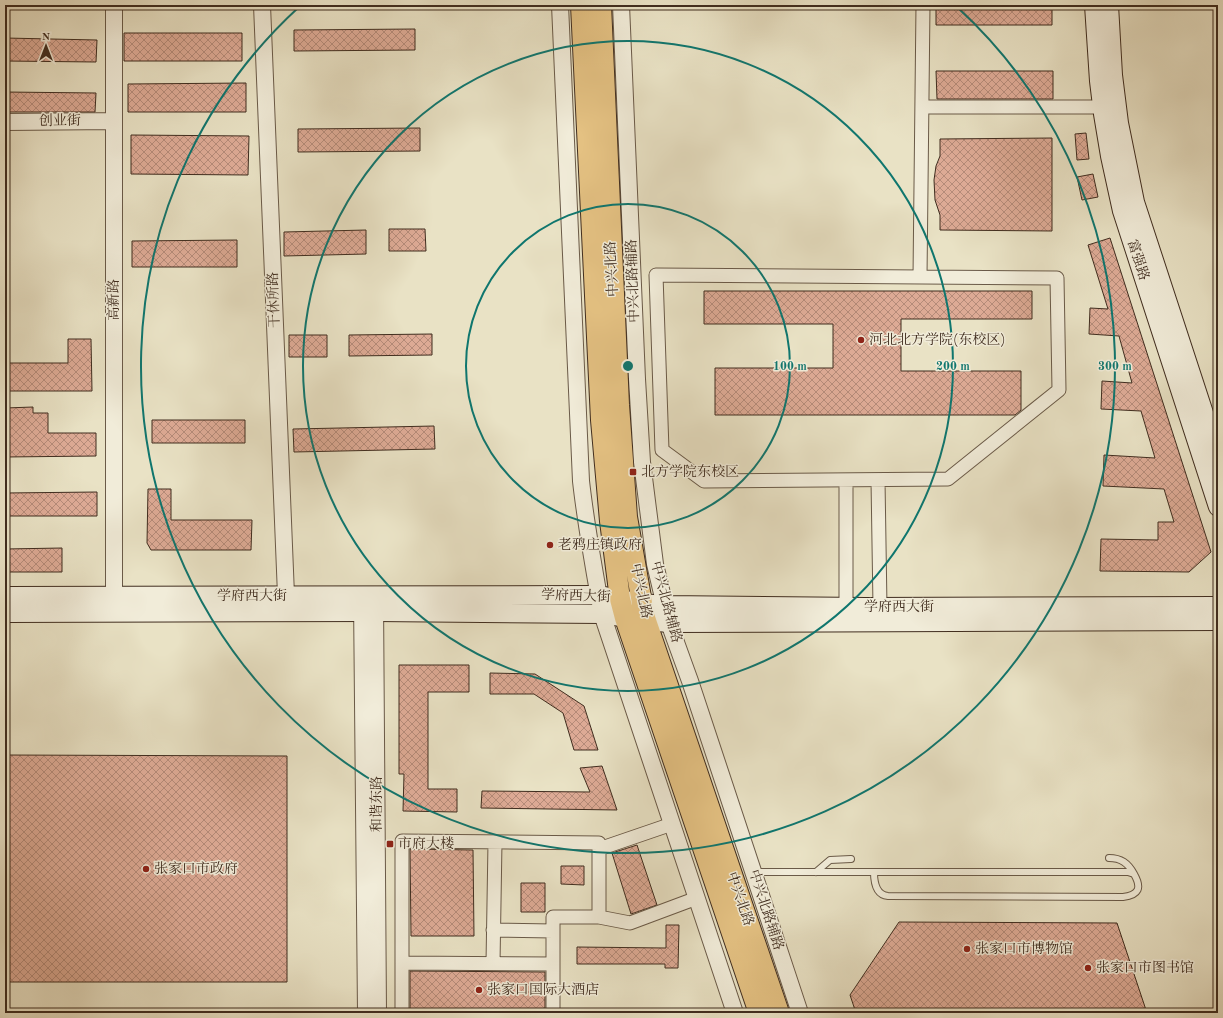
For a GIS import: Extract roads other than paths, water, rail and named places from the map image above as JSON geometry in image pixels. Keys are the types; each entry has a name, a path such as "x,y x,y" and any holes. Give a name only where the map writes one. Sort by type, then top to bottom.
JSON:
{"main road":[{"name":"中兴北路","path":"581,5 601,420 610,521 620,599 625,618 759,1013"},
{"name":"中兴北路","path":"601,5 618,404 627,517 645,612 779,1013"},
{"name":"富强路","path":"1094,5 1102,107 1110,156 1122,211 1218,507"},
{"name":"富强路","path":"1109,5 1113,75 1119,123 1135,202 1218,456"},
{"name":"学府西大街","path":"5,613 369,604 599,595 620,599 669,623 1218,621"},
{"name":"学府西大街","path":"5,596 286,596 369,604 602,614 625,618 664,605 846,607 1218,606"}],"street":[{"name":"高新路","path":"114,5 114,596"},
{"name":"干休所路","path":"262,5 286,596"},
{"path":"560,5 581,481 585,517 602,614 735,1013"},
{"name":"中兴北路辅路","path":"621,5 642,462 655,564 669,623 754,872 800,1013"},
{"path":"920,277 923,5"},
{"path":"922,107 1102,107"},
{"name":"创业街","path":"5,122 114,121"},
{"path":"656,275 1057,278 1059,390 948,479 878,480 704,481 662,450 656,275"},
{"path":"846,480 846,607"},
{"path":"878,480 880,607"},
{"name":"和谐东路","path":"366,1013 369,604"},
{"name":"和谐东路","path":"369,604 378,1013"},
{"path":"598,849 672,824"},
{"path":"402,1013 402,841 598,843 598,917"},
{"path":"493,963 495,842"},
{"path":"553,1013 553,917 598,917 630,923 696,898"},
{"path":"493,930 553,931"},
{"path":"402,963 553,964"}],"lane":[{"path":"874,872 874,882 881,894 885,896 1123,897 1132,895 1138,889 1138,881 1134,874 1125,862 1116,858 1109,858"},
{"path":"815,872 830,860 851,859"},
{"path":"754,872 1128,872 1134,874"}],"place":[{"name":"河北北方学院(东校区)","path":"861,340"},
{"name":"北方学院东校区","path":"633,472"},
{"name":"老鸦庄镇政府","path":"550,545"},
{"name":"市府大楼","path":"390,844"},
{"name":"张家口市政府","path":"146,869"},
{"name":"张家口市博物馆","path":"967,949"},
{"name":"张家口市图书馆","path":"1088,968"},
{"name":"张家口国际大酒店","path":"479,990"}]}
